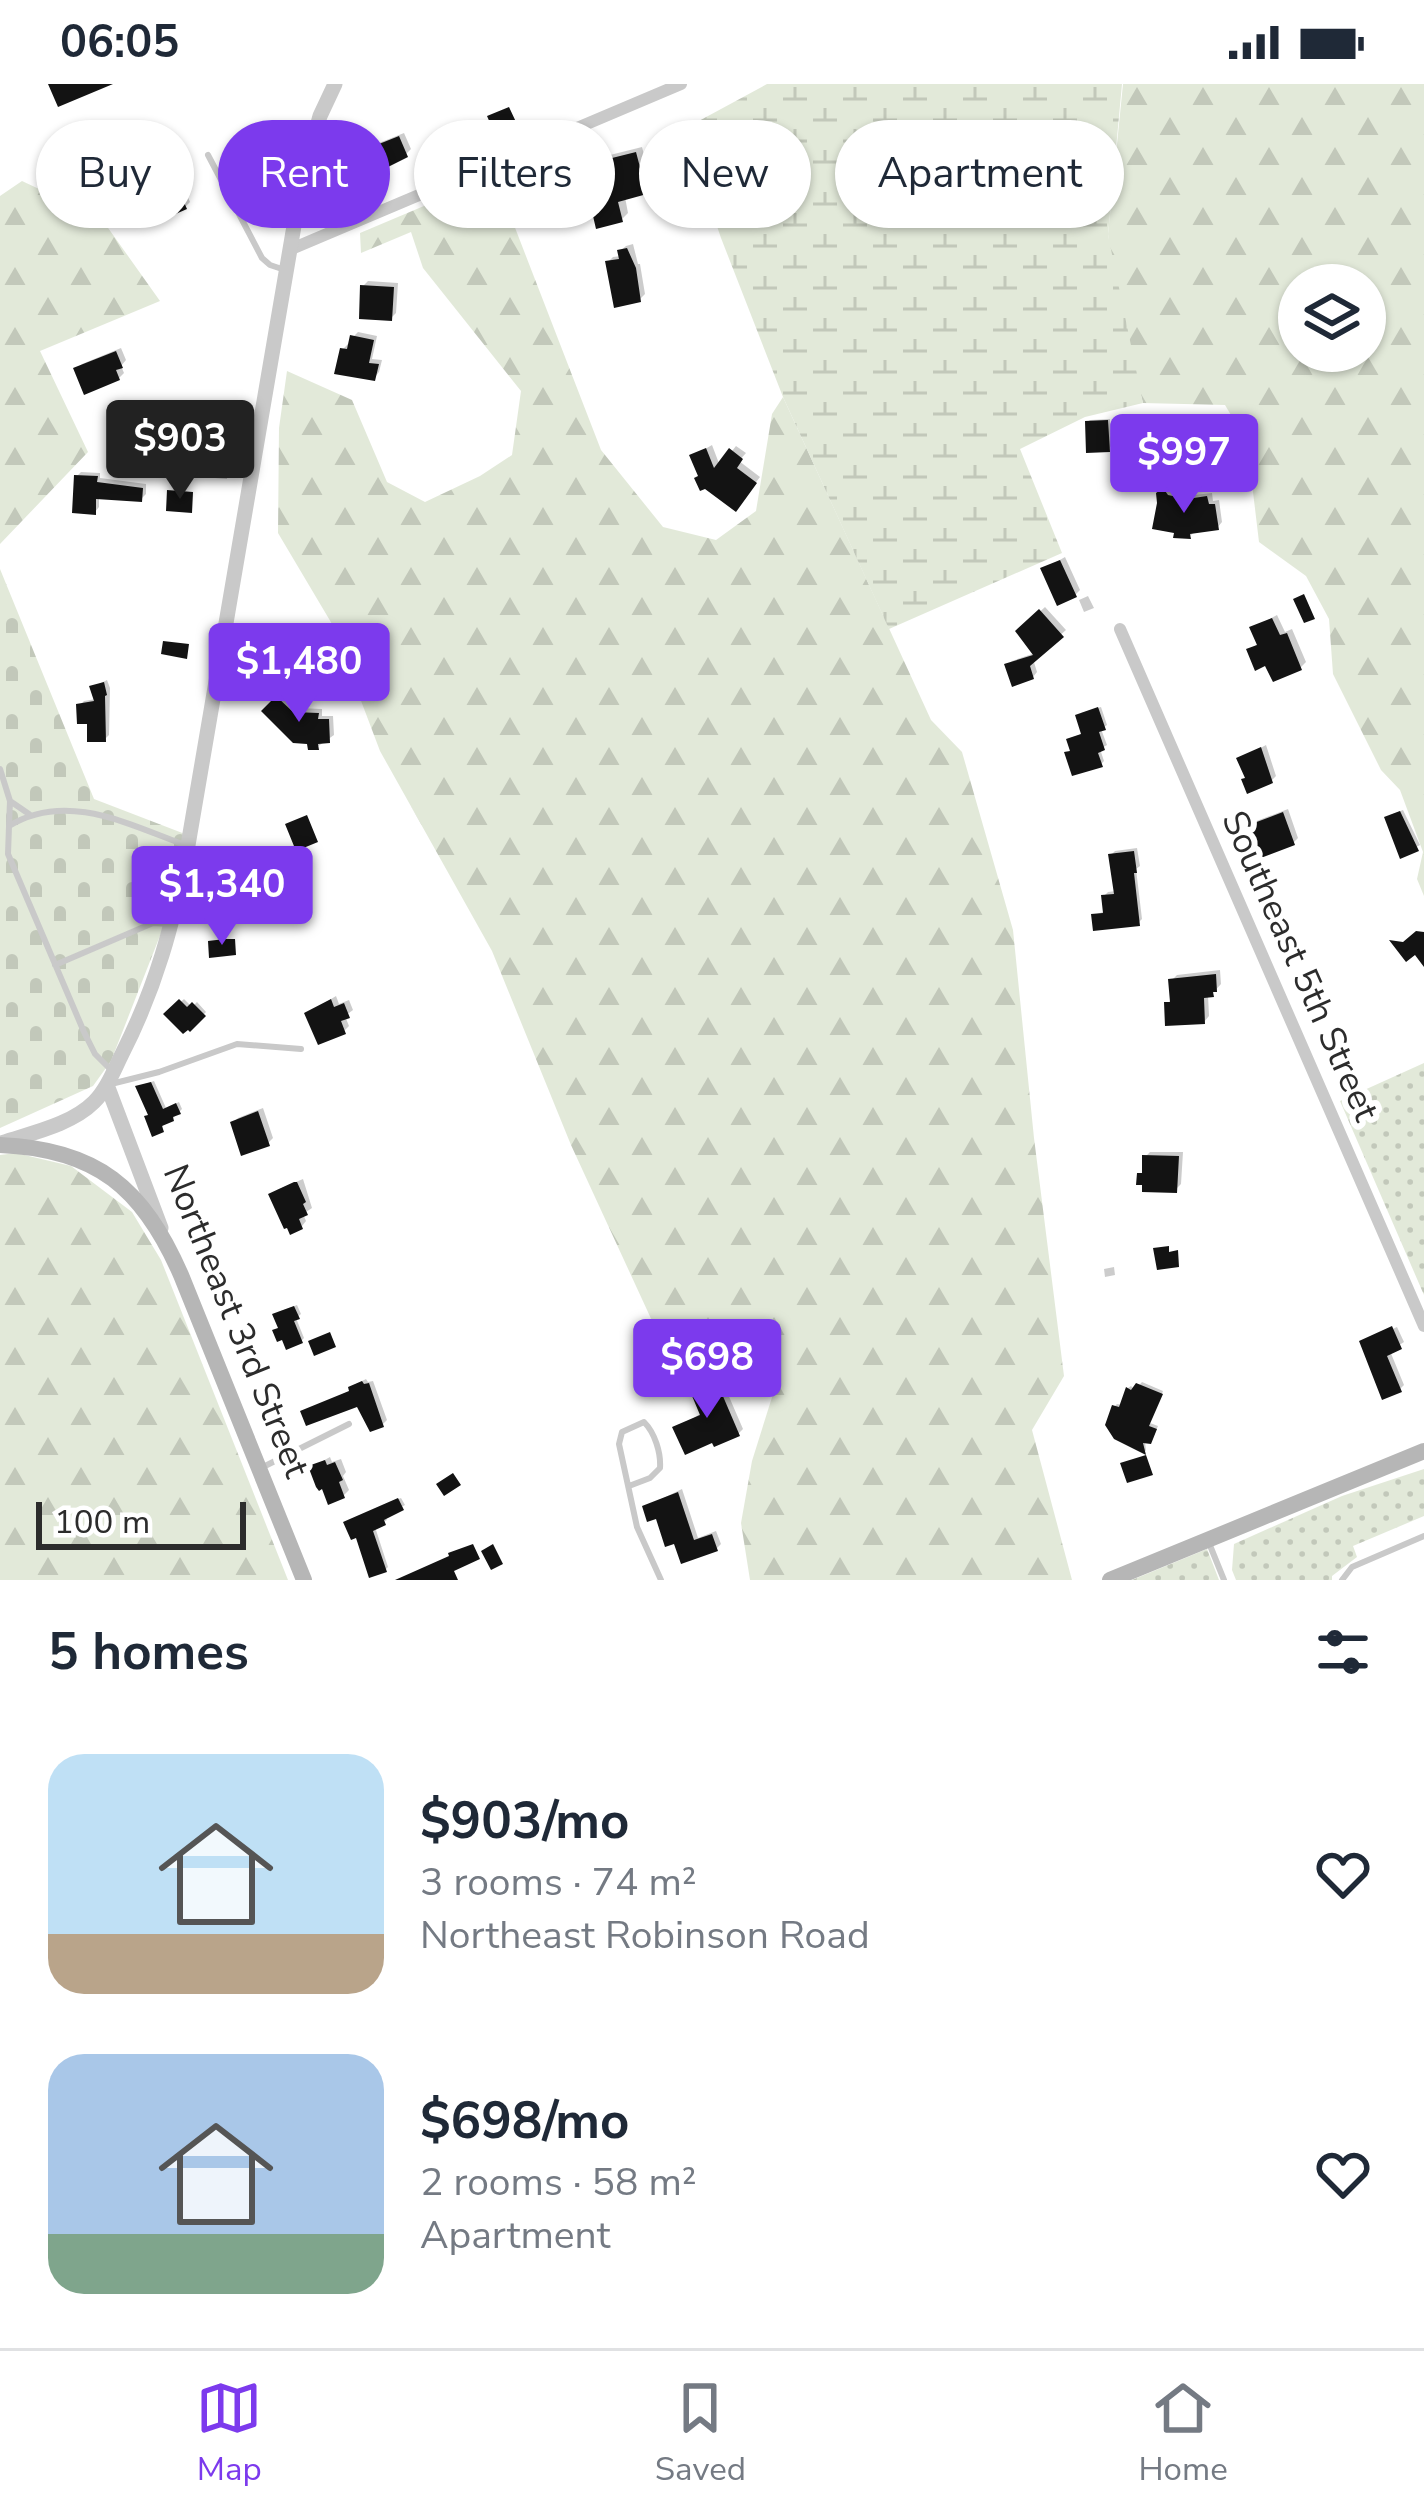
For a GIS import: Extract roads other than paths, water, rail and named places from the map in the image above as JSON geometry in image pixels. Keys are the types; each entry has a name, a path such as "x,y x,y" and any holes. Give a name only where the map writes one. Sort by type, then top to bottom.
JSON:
{"main road":[{"name":"Northeast 3rd Street","path":"0,1144 45,1148 77,1158 141,1194 165,1240 304,1580"},
{"path":"1110,1580 1424,1450"}],"street":[{"path":"0,1144 79,1114 94,1102 137,1024 172,925 289,250 308,152 335,84"},
{"path":"289,250 681,84"},
{"name":"Southeast 5th Street","path":"1120,629 1424,1326"},
{"name":"Northeast 3rd Street","path":"110,1079 141,1194"}],"lane":[{"path":"208,155 262,258 285,271"},
{"path":"0,769 10,800 8,854 110,1079 159,1072 237,1044 302,1049"},
{"path":"10,800 29,814"},
{"path":"8,826 29,814 95,812 188,846"},
{"path":"55,964 153,923 172,925"},
{"path":"629,1486 650,1478 659,1468 652,1432 644,1422 619,1438 637,1527 661,1580"},
{"path":"259,1468 349,1424"},
{"path":"1342,1580 1352,1567 1424,1536"},
{"path":"1207,1540 1224,1580"}]}
